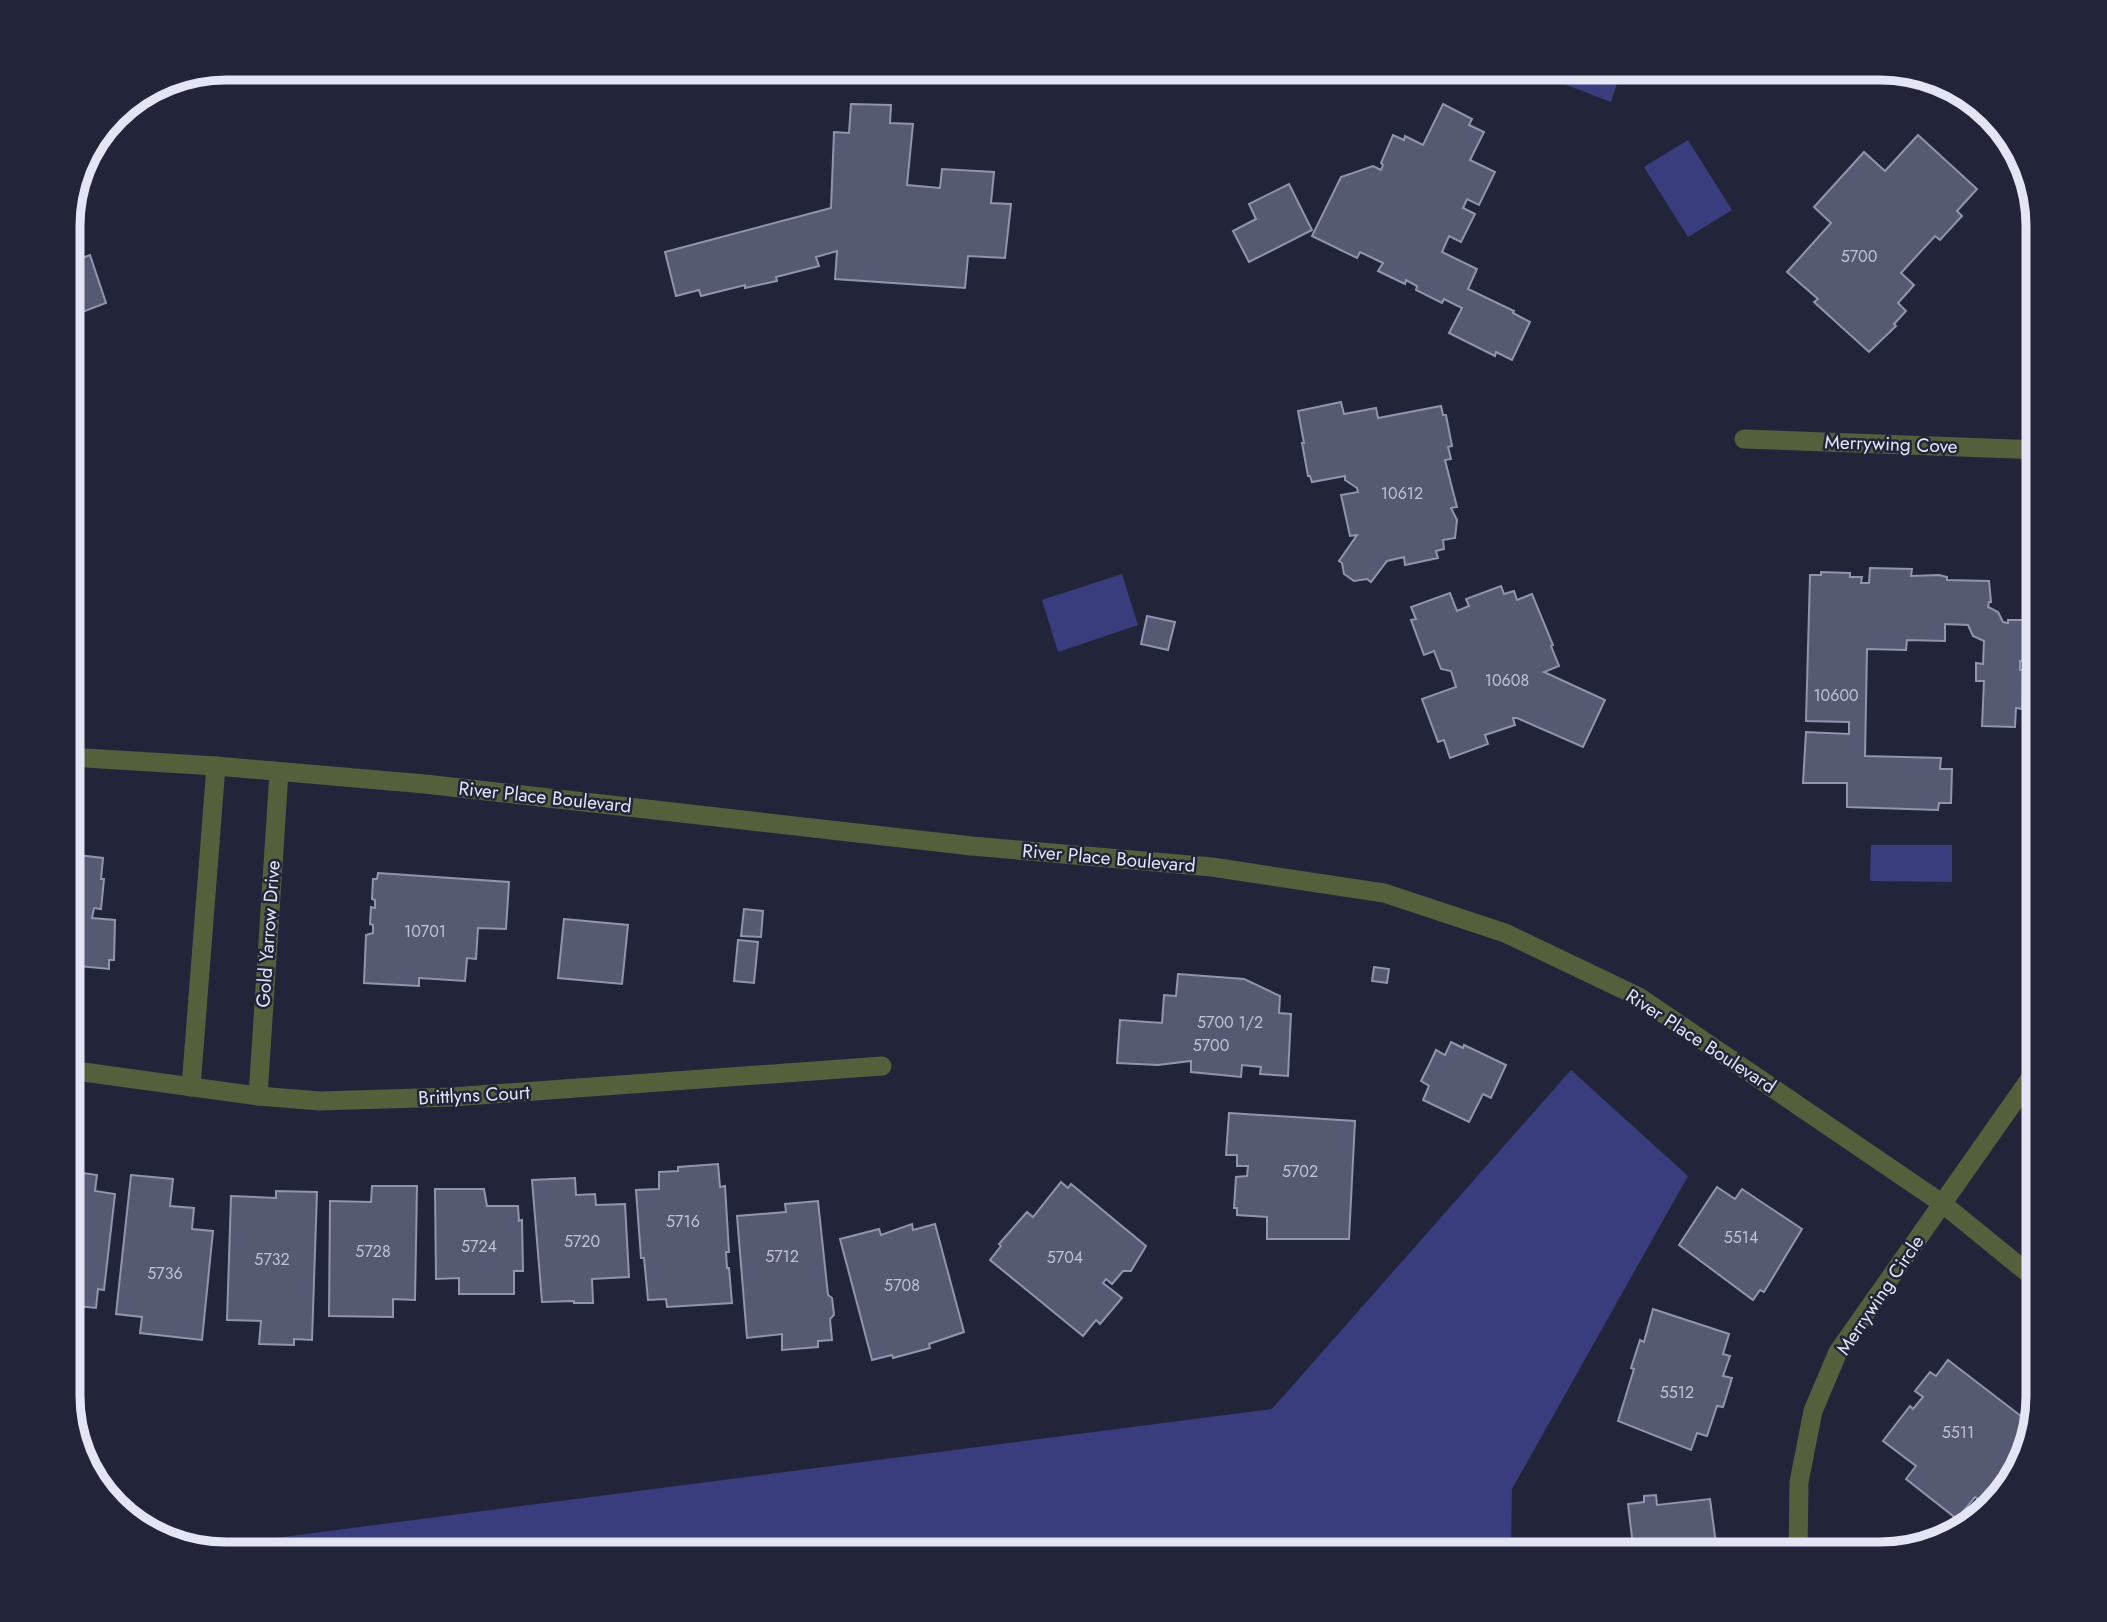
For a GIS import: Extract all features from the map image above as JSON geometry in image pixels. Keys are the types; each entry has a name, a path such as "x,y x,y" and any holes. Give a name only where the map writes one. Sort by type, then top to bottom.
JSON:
{"street":[{"name":"Merrywing Cove","path":"1744,439 2026,450"},
{"name":"River Place Boulevard","path":"81,758 425,784 972,846 1212,867 1384,893 1505,933 1639,997 1943,1203 2026,1271"},
{"path":"191,1087 216,766"},
{"name":"Gold Yarrow Drive","path":"258,1096 279,772"},
{"name":"Brittlyns Court","path":"81,1072 258,1096 320,1101 452,1097 881,1066"},
{"name":"Merrywing Circle","path":"1798,1542 1799,1482 1814,1411 1839,1352 2026,1085"}],"shaded area":[{"path":"1553,80 1618,80 1611,102"},
{"path":"1688,140 1732,210 1688,237 1644,167"},
{"path":"1122,574 1138,625 1058,652 1042,600"},
{"path":"1871,845 1952,845 1952,882 1870,881"},
{"path":"1571,1070 1688,1176 1512,1489 1511,1542 244,1542 1272,1409"}],"building":[{"path":"851,104 891,105 890,123 913,124 907,185 940,188 942,169 994,172 991,203 1011,204 1005,258 968,256 965,288 835,279 837,251 816,257 819,266 776,277 777,281 745,288 745,285 701,296 699,290 676,296 665,252 831,208 834,132 849,133"},
{"path":"1443,104 1472,119 1469,125 1484,132 1470,160 1495,172 1479,205 1467,199 1463,208 1475,214 1461,242 1449,236 1442,252 1477,269 1468,289 1514,311 1513,313 1530,322 1512,360 1496,352 1495,356 1449,333 1462,308 1444,299 1442,303 1416,290 1417,286 1406,280 1405,284 1378,271 1383,263 1360,252 1357,258 1312,236 1341,177 1373,166 1381,170 1381,163 1393,135 1404,140 1405,136 1423,145"},
{"path":"1918,135 1977,189 1957,211 1962,216 1940,240 1935,236 1901,273 1914,285 1898,303 1906,311 1894,324 1896,326 1869,352 1814,302 1818,299 1787,272 1831,223 1814,207 1864,152 1885,171"},
{"path":"1289,184 1312,230 1249,262 1233,231 1256,219 1249,204"},
{"path":"90,255 106,303 81,313 81,258"},
{"path":"1341,402 1344,414 1376,408 1378,418 1441,406 1443,415 1446,415 1452,446 1448,447 1451,459 1445,460 1457,507 1451,508 1457,520 1455,538 1443,540 1444,549 1436,551 1438,558 1405,565 1404,557 1387,561 1371,582 1367,579 1354,581 1344,574 1339,561 1357,535 1350,536 1341,495 1358,492 1357,488 1345,480 1345,476 1312,482 1308,476 1298,411"},
{"path":"1870,568 1912,569 1911,576 1939,575 1947,577 1947,580 1989,581 1991,602 1988,607 1998,612 2003,622 2024,620 2026,624 2026,661 2020,661 2020,670 2023,670 2022,709 2016,708 2015,727 1982,726 1984,681 1976,681 1976,663 1983,664 1984,641 1973,636 1968,625 1945,624 1945,641 1907,640 1906,650 1867,649 1865,756 1941,758 1940,769 1952,769 1951,803 1939,803 1938,810 1847,807 1847,783 1803,783 1806,732 1849,734 1849,722 1806,721 1810,575 1821,575 1821,572 1850,573 1850,577 1862,577 1861,583 1869,583"},
{"path":"1501,586 1504,594 1514,591 1517,600 1532,594 1559,666 1544,672 1605,700 1583,747 1517,718 1513,718 1515,725 1485,735 1488,744 1450,758 1444,740 1438,742 1422,699 1456,687 1451,671 1441,669 1434,651 1424,655 1411,620 1416,619 1411,607 1450,593 1457,611 1469,606 1466,599"},
{"path":"1147,616 1175,622 1168,650 1141,644"},
{"path":"81,855 103,858 101,909 94,908 92,918 115,920 114,960 109,960 109,969 81,966"},
{"path":"378,873 509,882 506,929 478,928 476,959 467,958 465,981 419,978 419,986 364,983 366,935 373,933 373,925 370,924 371,907 375,908 375,900 372,899 373,879 377,879"},
{"path":"744,909 763,911 761,937 741,936"},
{"path":"564,919 628,925 622,984 558,978"},
{"path":"738,940 758,942 754,983 734,981"},
{"path":"1374,967 1389,969 1387,983 1372,981"},
{"path":"1178,974 1244,979 1280,996 1279,1013 1291,1014 1288,1076 1260,1074 1261,1067 1242,1065 1241,1077 1191,1072 1191,1061 1158,1065 1117,1063 1120,1020 1162,1023 1164,995 1176,996"},
{"path":"1451,1042 1463,1048 1464,1045 1506,1065 1491,1098 1483,1094 1469,1122 1423,1100 1429,1086 1421,1081 1436,1050 1445,1055"},
{"path":"1229,1113 1355,1121 1349,1239 1267,1239 1267,1217 1237,1215 1237,1208 1234,1208 1236,1177 1247,1176 1248,1166 1237,1166 1237,1155 1226,1155"},
{"path":"718,1164 720,1187 725,1186 729,1252 726,1252 732,1303 667,1307 666,1299 648,1300 644,1258 641,1258 636,1190 659,1189 659,1172 678,1171 678,1167"},
{"path":"81,1173 97,1175 95,1191 115,1194 104,1290 98,1289 96,1308 81,1306"},
{"path":"131,1175 173,1179 170,1206 194,1208 192,1229 213,1231 202,1340 140,1333 142,1317 116,1314"},
{"path":"575,1178 576,1195 595,1194 596,1205 625,1204 629,1277 592,1279 593,1303 542,1302 532,1180"},
{"path":"1061,1182 1068,1188 1071,1184 1146,1246 1131,1271 1123,1271 1112,1284 1106,1279 1103,1283 1122,1298 1100,1324 1096,1320 1083,1336 990,1260 1001,1246 999,1244 1027,1212 1033,1217"},
{"path":"372,1186 417,1186 415,1300 393,1299 393,1317 329,1316 330,1201 371,1202"},
{"path":"1717,1187 1735,1199 1742,1189 1802,1229 1764,1292 1760,1290 1753,1300 1679,1245"},
{"path":"435,1189 484,1189 487,1206 518,1206 519,1221 522,1220 523,1271 514,1271 514,1294 459,1294 459,1278 436,1279"},
{"path":"276,1191 317,1192 312,1340 294,1339 294,1345 259,1344 261,1321 227,1320 231,1196 276,1198"},
{"path":"818,1201 828,1295 832,1298 834,1315 830,1319 832,1340 818,1341 818,1347 782,1350 782,1334 747,1338 737,1216 786,1212 785,1204"},
{"path":"912,1224 913,1230 935,1224 964,1332 929,1344 930,1348 893,1358 892,1355 872,1360 840,1239 879,1229 881,1235"},
{"path":"1653,1309 1729,1334 1723,1354 1730,1356 1723,1376 1732,1378 1723,1407 1717,1406 1707,1436 1697,1433 1691,1450 1618,1421 1634,1369 1631,1368 1640,1340 1644,1342"},
{"path":"1948,1360 2024,1419 2019,1442 2007,1468 1984,1499 1981,1501 1975,1497 1957,1519 1906,1479 1916,1466 1883,1441 1910,1406 1913,1409 1923,1397 1915,1391 1930,1372 1936,1376"},
{"path":"1656,1495 1657,1505 1710,1499 1716,1542 1633,1542 1628,1504 1644,1502 1644,1496"}]}
